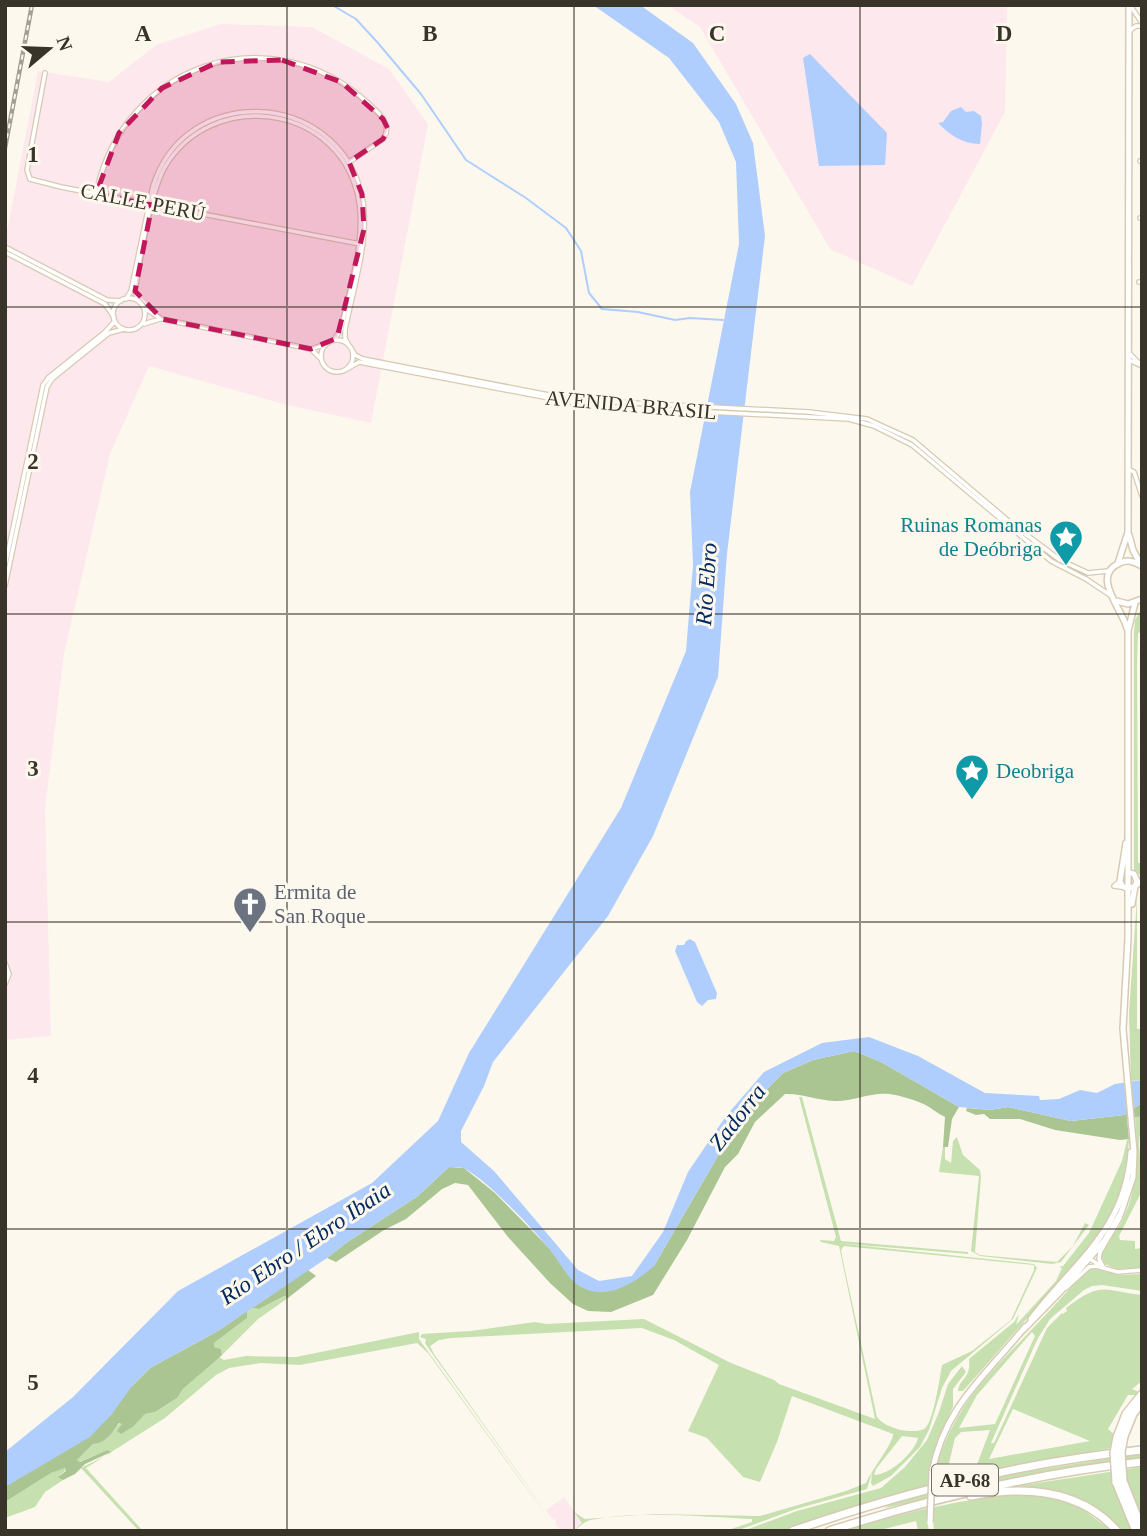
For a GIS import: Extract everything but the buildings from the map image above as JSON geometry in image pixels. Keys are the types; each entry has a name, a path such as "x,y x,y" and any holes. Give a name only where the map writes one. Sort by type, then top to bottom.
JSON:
{"highway":[{"path":"1136,1531 1120,1482 1121,1436 1126,1414 1142,1394"},
{"path":"1121,1436 1142,1402"},
{"name":"AP-68","path":"792,1531 964,1480 1142,1449"},
{"name":"AP-68","path":"829,1531 994,1486 1142,1462"},
{"path":"1120,1482 1142,1529"},
{"path":"953,1497 1011,1490 1050,1493 1082,1504 1116,1531"}],"main road":[{"path":"1130,5 1128,532 1133,550 1142,566"},
{"path":"1118,564 1128,532"},
{"path":"1128,631 1106,583 1110,570 1118,564 1130,561 1142,566"},
{"path":"1113,598 1128,604 1142,599"},
{"path":"1128,938 1128,631 1135,603"},
{"path":"1126,888 1120,879 1128,830"},
{"path":"1126,888 1142,881 1128,872"},
{"path":"1120,879 1128,872"},
{"path":"931,1531 932,1472 945,1430 959,1404 975,1382 1105,1240 1121,1213 1133,1177 1135,1161 1123,1010 1136,876"},
{"path":"1060,1289 1106,1230 1125,1189 1133,1141"}],"street":[{"path":"1129,31 1142,24 1130,5"},
{"path":"96,194 102,167 112,146 128,120 143,103 167,84 189,72 218,62 238,59 272,58 303,65 341,82 368,103 386,124 387,134 349,162"},
{"name":"CALLE PERÚ","path":"45,74 27,170 27,176 35,182 360,244"},
{"path":"5,566 43,385 105,331 114,318 115,307 131,291 159,171 180,142 206,123 235,113 271,112 303,122 330,140 349,162 364,204 345,338 360,358 390,366"},
{"path":"249,115 271,116 294,122 314,133 329,145 343,162 355,185 361,221 360,244 341,329 334,340 311,349 162,319 144,308 135,291 150,204 166,166 191,138 224,120 249,115"},
{"path":"5,250 107,300 139,302"},
{"path":"5,250 105,304 124,329"},
{"path":"142,324 144,308"},
{"path":"5,586 47,387 52,379 109,333 124,329 134,330 142,324 162,319"},
{"path":"334,340 350,346"},
{"path":"321,359 326,344"},
{"path":"347,369 352,362 350,346"},
{"path":"311,349 336,372 359,362 390,366"},
{"path":"1129,356 1132,364 1142,366"},
{"name":"AVENIDA BRASIL","path":"390,366 591,406 849,419 888,432 912,445 1011,525"},
{"path":"1129,370 1142,366"},
{"path":"1128,469 1134,472 1142,496"},
{"path":"1011,525 1060,560 1091,574 1110,570"},
{"path":"1011,525 1051,561 1089,581 1113,598"},
{"path":"5,963 9,974 5,984"},
{"path":"1104,1268 1099,1259 1100,1252 1119,1223 1121,1213"},
{"path":"1096,1266 1090,1261 1090,1255 1106,1230"},
{"path":"1090,1259 1093,1258 1104,1268"},
{"path":"1060,1289 1086,1268 1096,1266 1118,1272 1142,1270"}],"highlighted area":[{"path":"282,60 341,82 383,119 388,129 383,139 349,162 362,194 364,229 337,338 311,349 162,319 135,291 152,205 96,194 119,133 162,88 218,62"}],"shaded area":[{"path":"667,5 1007,5 1005,112 912,286 830,249 700,27"},
{"path":"221,24 312,27 389,69 428,124 371,423 287,405 149,366 110,454 64,654 45,809 51,1036 5,1040 5,242 38,71 109,82 156,45"},
{"path":"564,1497 582,1523 573,1531 561,1531 555,1523 556,1520 552,1519 546,1510"}],"green space":[{"path":"1142,608 1142,632 1138,633 1137,662 1138,863 1142,863 1142,876 1134,871 1134,632 1135,620"},
{"path":"1137,898 1137,1029 1142,1029 1142,1080 1131,1081 1129,1013"},
{"path":"854,1051 881,1062 959,1107 952,1119 948,1147 943,1147 945,1117 924,1104 909,1099 882,1094 834,1101 785,1094 755,1122 738,1154 725,1167 687,1240 653,1295 611,1312 588,1311 573,1304 508,1237 468,1185 455,1183 442,1189 406,1219 384,1230 336,1262 327,1258 418,1196 449,1167 464,1168 495,1193 549,1248 573,1280 603,1292 654,1266 733,1130 760,1096 783,1073 813,1060"},
{"path":"799,1097 802,1097 841,1241 968,1254 835,1243 1034,1264 1037,1268 1013,1319 951,1371 920,1447 891,1476 873,1486 872,1472 890,1444 893,1434 792,1396 760,1482 743,1477 707,1438 688,1431 719,1365 674,1340 642,1328 439,1340 430,1346 434,1354 551,1519 429,1349 425,1343 426,1339 420,1337 422,1334 471,1331 535,1322 546,1324 644,1319 779,1384 875,1419 839,1246 820,1240 834,1241 836,1237","holes":["844,1246 1034,1265 1011,1320 972,1351 942,1365 933,1410 924,1429 901,1430 885,1424 877,1417 843,1261 841,1250","902,1436 918,1438 912,1450 887,1471 874,1475"]},
{"path":"1142,1103 1142,1116 1127,1118 1129,1139 1120,1140 1055,1130 1020,1119 990,1119 984,1114 976,1115 966,1111 967,1108 990,1110 1008,1107 1071,1121 1124,1115"},
{"path":"1135,1116 1142,1116 1139,1142 1142,1191 1119,1236 1120,1240 1135,1241 1135,1249 1142,1248 1142,1268 1116,1269 1105,1264 1101,1256 1121,1223 1131,1197 1137,1157"},
{"path":"957,1137 963,1155 980,1170 975,1252 980,1255 1057,1262 1073,1246 1085,1223 1089,1225 1061,1262 1052,1264 980,1256 971,1251 979,1176 939,1172 943,1147 945,1159 951,1163 953,1141"},
{"path":"1129,1139 1121,1189 1100,1236 963,1391 958,1391 967,1375 969,1359 1014,1322 1019,1314 1016,1325 1056,1281 1062,1268 1059,1267 1063,1266 1089,1233 1122,1161"},
{"path":"1093,1268 1118,1275 1142,1274 1142,1291 1092,1286 1050,1319 1037,1340 991,1443 994,1443 1047,1328 1078,1299 1095,1291 1109,1290 1142,1295 1142,1381 1132,1389 1139,1392 1136,1395 1128,1395 1108,1429 1115,1435 1112,1448 987,1471 914,1489 780,1531 743,1531 797,1511 881,1488 905,1467 927,1440 948,1384 962,1366 966,1372 953,1389 953,1407 937,1441 929,1471 935,1473 952,1428 974,1393 1082,1275","holes":["1032,1332 1035,1336 995,1424 959,1428 977,1395","1013,1409 1090,1441 989,1459","990,1430 976,1467 947,1472 955,1438 961,1432"]},
{"path":"308,1270 316,1276 288,1298 285,1296 259,1309 252,1308"},
{"path":"286,1296 288,1298 258,1319 222,1355 221,1349 214,1347 214,1343 247,1318 247,1311 252,1308 259,1309"},
{"path":"247,1311 247,1318 214,1343 214,1347 221,1349 222,1355 183,1389 177,1398 155,1412 145,1414 134,1426 121,1434 117,1431 122,1424 119,1423 108,1437 93,1444 77,1460 80,1462 107,1450 111,1452 85,1464 75,1474 63,1480 58,1477 66,1471 65,1468 51,1473 5,1502 5,1487 132,1386 150,1368 218,1331"},
{"path":"419,1332 419,1339 557,1531 428,1353 417,1343 300,1365 261,1363 229,1368 216,1375 165,1418 110,1453 107,1450 79,1462 77,1460 93,1444 107,1438 120,1423 134,1426 145,1414 155,1412 177,1398 183,1389 219,1357 224,1360 246,1356 296,1357"},
{"path":"1142,1453 1142,1459 884,1508 895,1502 994,1477"},
{"path":"105,1456 86,1468 143,1531 139,1531 81,1468"},
{"path":"1142,1467 1142,1522 1126,1481 1114,1483 1132,1531 1119,1531 1086,1504 1005,1488"},
{"path":"64,1468 66,1470 59,1476 63,1480 45,1492 35,1507 5,1518 5,1502 51,1473"},
{"path":"872,1472 867,1489 796,1509 736,1531 725,1531 752,1522 752,1519 638,1515 760,1516 846,1491 866,1483"},
{"path":"1033,1494 1078,1506 1112,1531 934,1531 933,1520 927,1521 929,1531 918,1531 916,1521 876,1531 842,1531 960,1502"},
{"path":"574,1512 585,1519 608,1517 588,1521 573,1531 582,1523"}],"water":[{"path":"593,5 640,5 693,43 736,104 753,143 765,236 727,554 718,677 653,836 608,916 493,1062 461,1131 461,1142 494,1171 578,1270 599,1281 632,1276 663,1232 688,1172 726,1116 764,1072 822,1043 869,1037 918,1056 985,1093 1039,1096 1040,1100 1059,1099 1080,1090 1097,1093 1115,1084 1142,1080 1142,1103 1124,1115 1071,1121 1008,1107 990,1110 959,1107 881,1062 854,1051 813,1060 783,1073 760,1096 733,1130 654,1266 626,1286 604,1292 594,1292 573,1281 551,1250 496,1193 465,1169 449,1167 418,1196 327,1258 218,1331 150,1368 90,1437 5,1487 5,1452 73,1397 178,1291 372,1183 438,1121 469,1053 621,808 686,651 693,565 690,492 739,244 736,162 719,122 669,58"},
{"path":"810,54 887,133 885,165 819,166 803,58"},
{"path":"961,107 966,112 974,111 981,116 980,144 956,138 938,123 943,122 951,111"},
{"path":"690,939 695,942 717,993 716,999 708,1000 702,1006 697,1002 675,951 677,945 684,945"}],"waterway":[{"path":"332,5 356,19 378,43 421,94 466,160 526,198 566,228 581,251 589,293 602,309 638,312 675,320 723,320"}],"railway":[{"path":"5,148 32,5"}],"place":[{"name":"Ruinas Romanas de Deóbriga","path":"1066,567"},
{"name":"Deobriga","path":"972,801"},
{"name":"Ermita de San Roque","path":"250,934"}],"water label":[{"name":"Río Ebro","path":"706,584"},
{"name":"Zadorra","path":"737,1117"},
{"name":"Río Ebro / Ebro Ibaia","path":"305,1243"}]}
